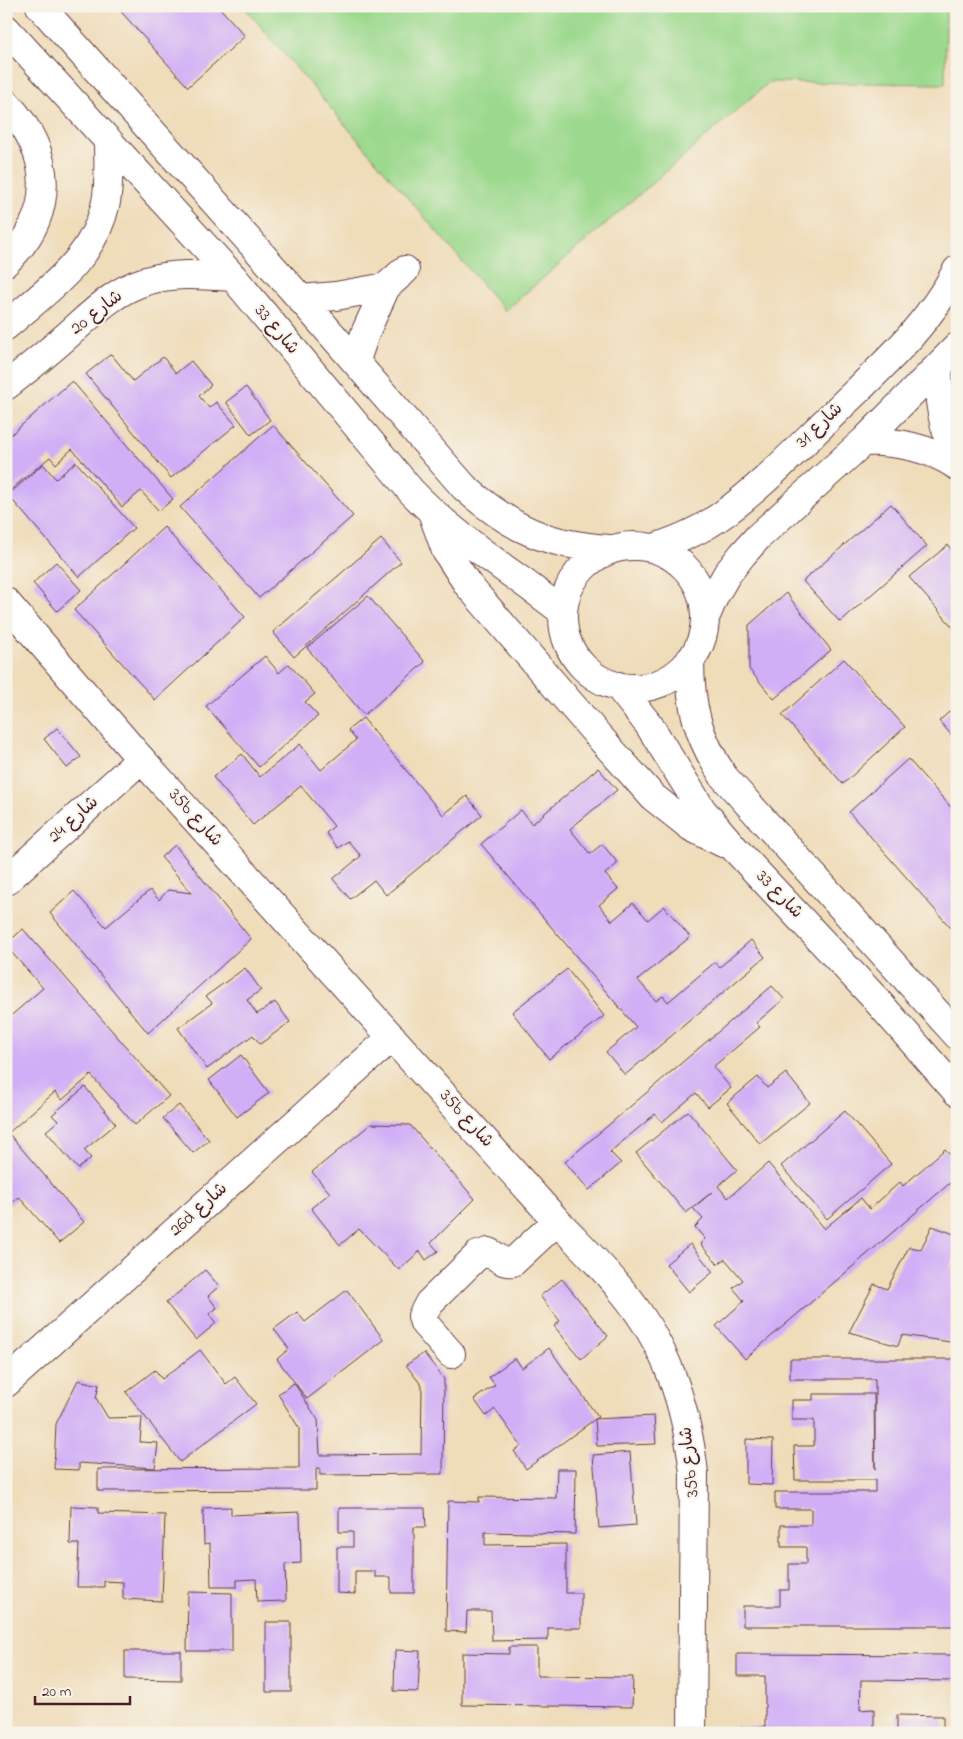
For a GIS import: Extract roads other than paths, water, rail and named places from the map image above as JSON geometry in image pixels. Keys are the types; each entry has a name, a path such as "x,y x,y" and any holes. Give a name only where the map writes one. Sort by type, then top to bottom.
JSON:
{"street":[{"path":"40,6 356,360 464,487 506,521 530,533 556,542 583,548 610,549 632,545 654,548 671,556 685,567 696,582 702,599 705,618"},
{"name":"شارع 33","path":"6,29 233,277 432,514 563,612"},
{"path":"6,103 26,127 37,151 42,176 42,201 34,226 21,248 6,262"},
{"path":"8,322 64,276 84,254 98,229 106,201 108,140"},
{"name":"شارع 31","path":"654,548 700,529 741,501 903,346 932,311 957,270"},
{"name":"شارع 20","path":"6,386 62,341 100,307 121,292 146,281 171,275 233,277"},
{"path":"302,299 336,296 396,279 366,331 356,360"},
{"path":"610,549 595,556 582,567 572,580 566,595 563,612 564,628 569,644 577,659 588,671 602,680 618,686 634,688 658,683 679,672 690,660 698,647 703,633 705,618 714,595 727,574 758,537 864,441 957,347"},
{"path":"938,367 938,390 941,412 947,434 957,456"},
{"path":"864,441 886,441 908,445 929,451 957,466"},
{"path":"432,514 446,551 468,585 601,740 653,797 672,813 691,827 735,848"},
{"name":"35b شارع","path":"6,602 141,758 557,1221 622,1290 642,1317 673,1376 690,1440 694,1473 692,1733"},
{"path":"690,660 690,685 700,733 724,777 957,1035"},
{"name":"شارع 33","path":"618,686 649,725 702,810 865,988 957,1092"},
{"name":"شارع 24","path":"6,881 141,758"},
{"name":"26d شارع","path":"6,1383 392,1037"},
{"path":"452,1354 424,1323 422,1316 429,1303 478,1255 488,1252 502,1262 513,1262 557,1221"}]}
